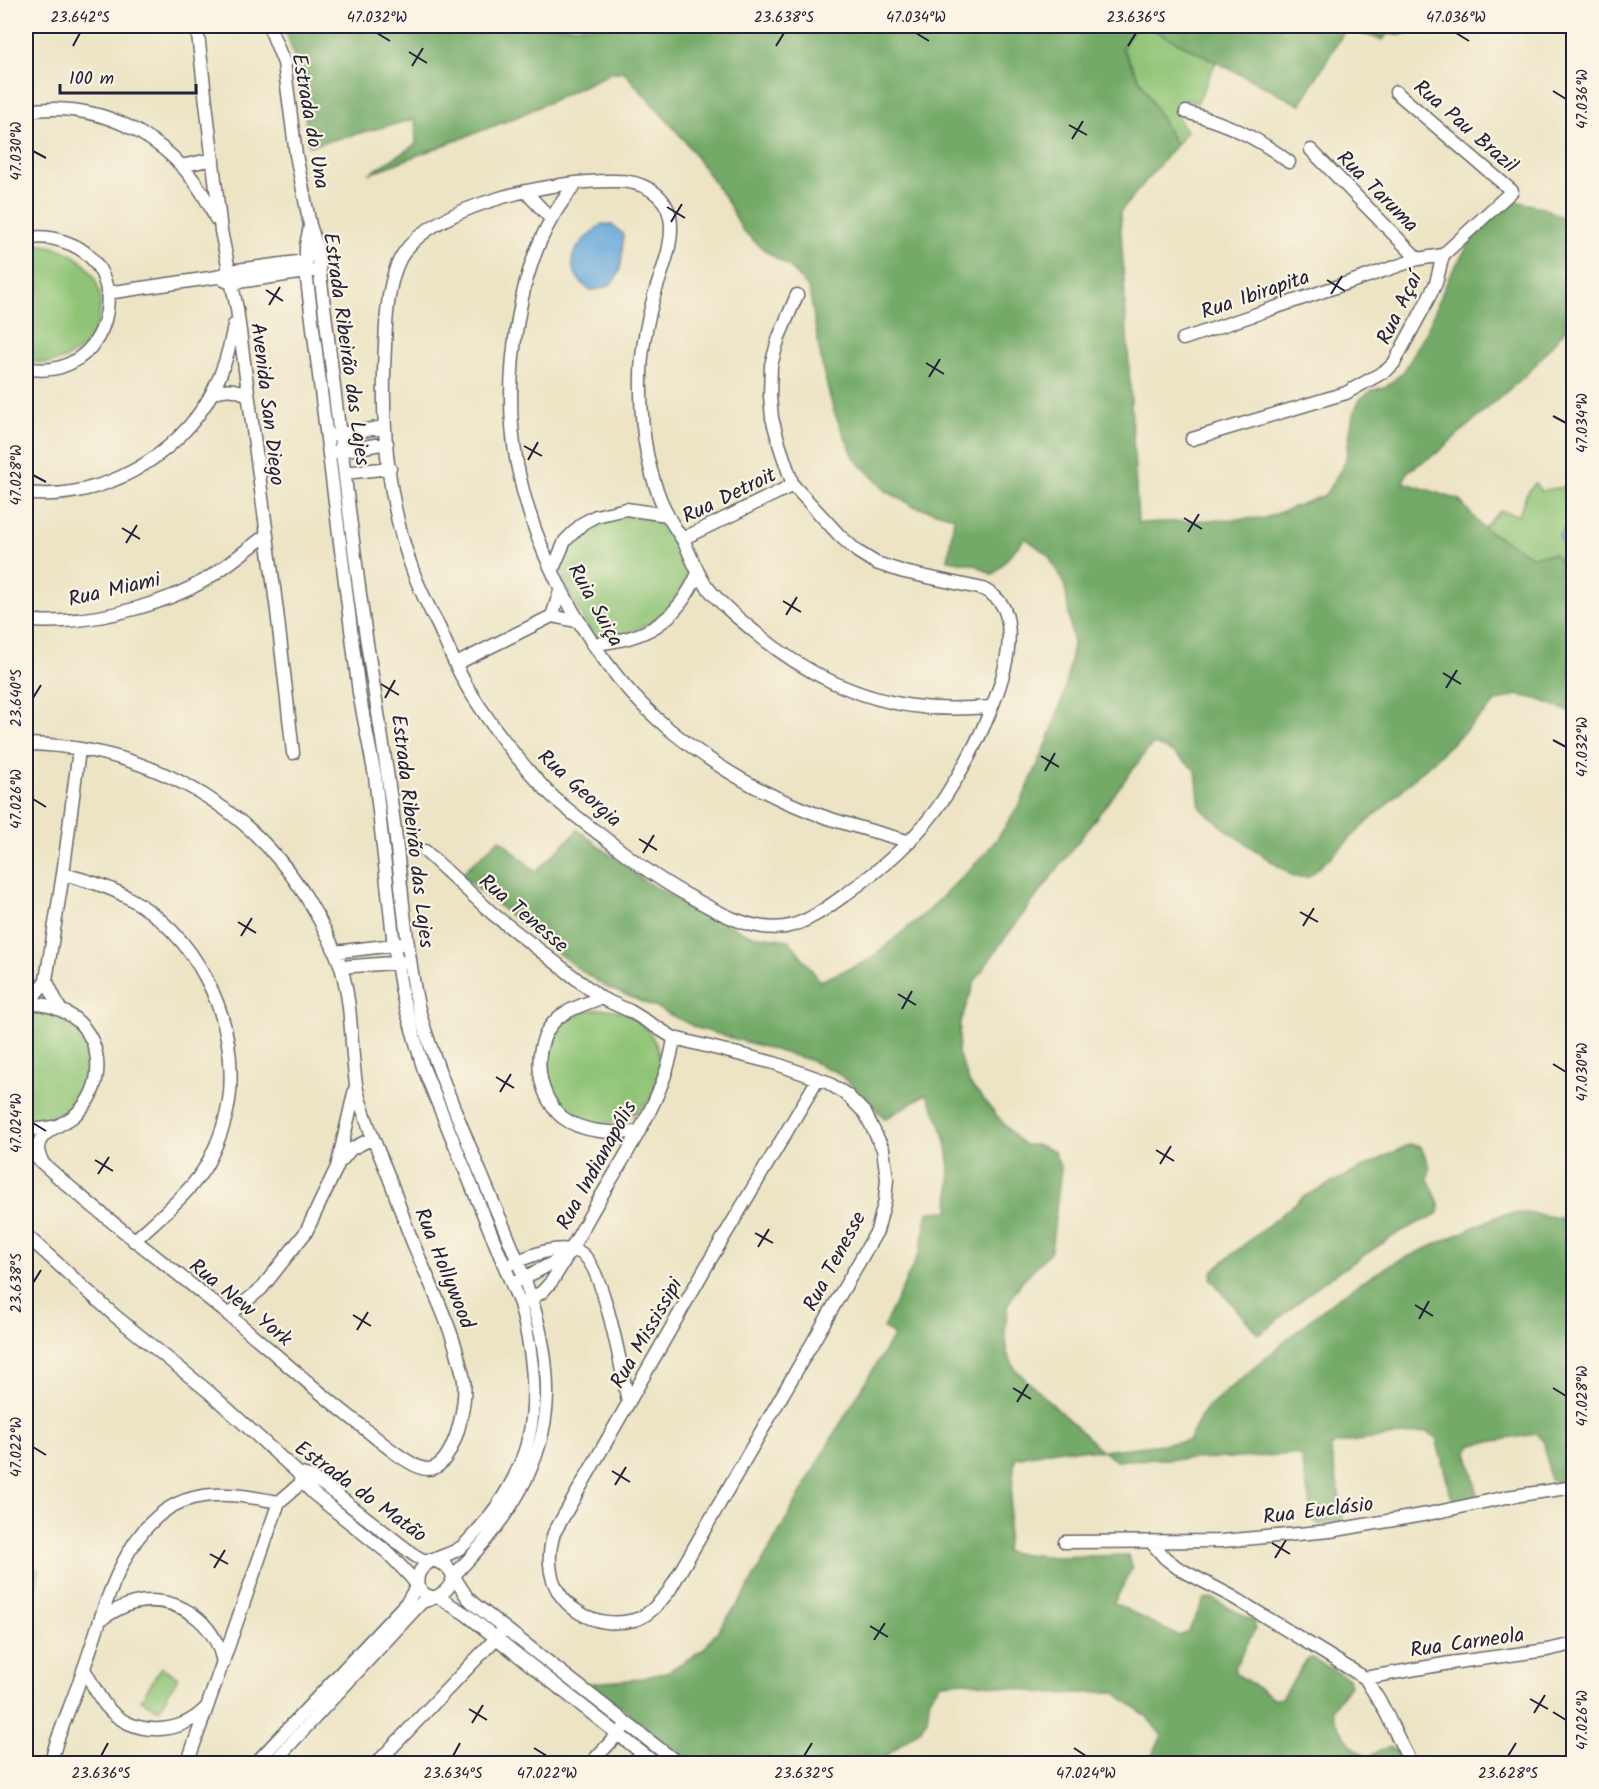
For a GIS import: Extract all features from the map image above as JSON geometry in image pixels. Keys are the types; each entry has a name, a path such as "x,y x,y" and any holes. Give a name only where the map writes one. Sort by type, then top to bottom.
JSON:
{"street":[{"name":"Avenida San Diego","path":"197,26 221,231 237,309 265,536 277,611 293,753"},
{"name":"Estrada do Una","path":"270,26 284,63 296,155 310,225"},
{"name":"Rua Pau Brazil","path":"1396,92 1512,191"},
{"path":"26,111 48,110 100,115 149,137 181,166 206,196 221,231"},
{"path":"1186,112 1215,120 1245,133 1267,145 1289,162"},
{"name":"Rua Taruma","path":"1311,150 1418,259"},
{"path":"181,166 213,159"},
{"name":"Rua Georgia","path":"667,515 658,493 647,451 641,411 641,369 645,335 668,251 671,223 664,201 649,189 636,183 617,181 547,186 481,204 445,221 414,241 398,263 387,309 384,354 385,427 400,529 414,574 467,686 517,757 549,793 650,873 715,911 748,924 786,927 807,920 868,878 910,842 932,816 953,785 992,707 1009,637 1006,614 994,595 983,589 904,572 876,563 858,552 840,536 793,485 772,418 770,396 774,356 779,337 797,295"},
{"name":"Ruia Suiça","path":"576,184 550,218 538,244 521,300 514,339 511,395 512,429 517,464 540,541 561,588 592,644 615,676 669,730 735,777 808,811 910,842"},
{"path":"525,191 550,218"},
{"name":"Rua Açaí","path":"1192,439 1346,393 1388,370 1394,363 1436,283 1443,255 1512,191"},
{"name":"Estrada Ribeirão das Lajes","path":"310,225 310,268 327,436 330,453 342,481 393,810 410,961 421,1017 470,1148 525,1277 546,1364 547,1401 540,1443 525,1484 500,1524 452,1576"},
{"path":"26,239 50,237 70,243 88,255 101,272 108,292 108,311 103,329 94,345 80,358 64,366 46,370 26,368"},
{"name":"Rua Ibirapita","path":"1183,339 1418,259 1443,255"},
{"path":"108,292 217,277 310,268"},
{"name":"Estrada Ribeirão das Lajes","path":"310,268 343,451 342,481 359,693 375,776 394,946 404,998 423,1067 512,1283 529,1337 535,1388 531,1432 524,1458 512,1484 465,1544 455,1553 433,1560"},
{"path":"26,493 73,492 111,482 149,462 179,438 213,393 230,346 237,309"},
{"path":"213,393 224,388 248,395"},
{"path":"327,436 385,427"},
{"path":"330,453 387,443"},
{"path":"342,481 390,468"},
{"name":"Rua Detroit","path":"682,539 793,485"},
{"name":"Rua Detroit","path":"565,541 583,523 603,514 626,510 667,515"},
{"path":"667,515 706,586 774,648 822,678 890,702 920,707 957,709 992,707"},
{"name":"Rua Miami","path":"26,621 64,621 97,617 175,595 203,581 265,536"},
{"path":"540,541 565,541 553,569"},
{"path":"592,644 627,639 661,624 685,599 698,573"},
{"path":"552,616 561,588"},
{"path":"456,664 552,616 580,622"},
{"name":"Rua Hollywood","path":"26,744 79,750 126,760 189,786 234,814 273,852 293,877 317,914 335,952 348,994 356,1087 414,1246 446,1318 464,1382 457,1433 451,1449 440,1465"},
{"path":"60,1009 27,1004 46,980 79,750"},
{"name":"Rua Tenesse","path":"425,851 493,914 601,998 630,1011 674,1038 774,1063 839,1089 857,1104 883,1149 887,1179 885,1200 877,1231 669,1591 654,1609 635,1620 612,1623 590,1619 576,1612"},
{"path":"63,874 128,897 157,918 181,940 198,964 217,1000 226,1035 230,1062 230,1093 224,1120 207,1164 177,1201 134,1241"},
{"path":"335,952 408,944"},
{"path":"340,968 410,961"},
{"path":"46,980 60,1009 83,1026 93,1043 98,1062 96,1085 89,1099 75,1115 45,1134 39,1141 39,1154 46,1167"},
{"path":"601,998 565,1014 557,1019 550,1029 541,1047 539,1068 542,1086 552,1105 563,1117 579,1126 603,1132 638,1132"},
{"name":"Rua Indianapólis","path":"532,1299 552,1281 638,1132 669,1065 674,1038"},
{"name":"Rua Mississipi","path":"576,1612 562,1597 554,1583 550,1567 550,1549 554,1533 628,1402 818,1079"},
{"name":"Rua Hollywood","path":"229,1315 261,1289 306,1232 337,1167 356,1087"},
{"path":"26,1128 41,1129 57,1126"},
{"path":"337,1167 351,1149 373,1138"},
{"name":"Rua New York","path":"26,1148 134,1241 229,1315 336,1406 406,1461 423,1469 440,1465"},
{"name":"Estrada do Matão","path":"26,1235 114,1315 209,1392 303,1478 344,1500 404,1548 423,1560 433,1560 447,1566 467,1597 679,1764"},
{"path":"506,1266 554,1250 587,1256 611,1322 628,1402"},
{"path":"512,1283 569,1253"},
{"path":"519,1304 532,1299"},
{"path":"187,1764 279,1502 303,1478 388,1553 424,1594 438,1597 467,1615 656,1764"},
{"name":"Rua Euclásio","path":"1065,1542 1222,1541 1330,1532 1507,1497 1574,1487"},
{"path":"50,1764 100,1620 126,1555 143,1530 167,1509 192,1498 236,1494 279,1502"},
{"path":"1152,1543 1165,1558 1178,1568 1233,1597 1365,1678 1383,1707 1411,1764"},
{"path":"255,1764 392,1619 408,1600 417,1584 420,1571 433,1560"},
{"path":"272,1764 422,1602 438,1597 446,1590 452,1576"},
{"path":"100,1620 120,1608 135,1603 166,1602 181,1606 196,1617 215,1638 223,1665"},
{"path":"376,1764 506,1628"},
{"name":"Rua Carneola","path":"1365,1678 1450,1663 1537,1652 1574,1644"},
{"path":"84,1669 105,1706 131,1724 147,1729 165,1730 181,1725 196,1718 209,1705"},
{"path":"590,1764 627,1725"}],"green space":[{"path":"283,26 1136,26 1122,48 1176,145 1120,212 1138,523 1265,518 1325,495 1345,463 1353,414 1360,399 1371,391 1387,386 1404,371 1426,332 1449,277 1472,239 1498,212 1513,201 1544,209 1573,224 1573,323 1531,370 1437,453 1408,471 1403,482 1459,500 1483,528 1531,556 1554,554 1573,576 1573,713 1537,699 1516,695 1496,702 1309,877 1294,877 1232,834 1200,808 1196,771 1175,754 1155,744 1149,748 1002,942 975,981 960,1023 958,1053 970,1084 1015,1137 1025,1145 1038,1145 1054,1151 1061,1169 1051,1251 1022,1281 1008,1304 1005,1332 1007,1353 1016,1370 1102,1451 1061,1449 1015,1458 1006,1552 1056,1557 1128,1555 1132,1568 1114,1603 1178,1636 1188,1631 1205,1599 1213,1599 1255,1622 1255,1629 1235,1667 1235,1673 1275,1699 1282,1698 1307,1659 1312,1658 1348,1678 1350,1685 1332,1709 1340,1730 1350,1743 1367,1757 1390,1746 1398,1751 1404,1763 1148,1763 1162,1736 1147,1717 1114,1692 1052,1694 965,1681 941,1683 930,1696 927,1720 921,1729 877,1763 691,1763 591,1683 639,1679 669,1671 704,1649 743,1597 824,1451 894,1335 883,1328 920,1251 928,1212 949,1211 948,1150 940,1123 926,1094 885,1119 863,1095 836,1072 809,1060 697,1028 657,1008 606,987 573,965 460,875 500,839 536,872 578,830 646,882 712,917 750,935 789,940 820,981 869,960 931,908 981,858 997,839 1021,802 1048,741 1064,694 1073,645 1065,586 1048,555 1025,538 993,575 976,565 948,560 954,517 913,506 886,491 855,459 834,412 823,370 809,289 789,266 768,253 743,231 727,201 685,141 623,71 611,73 517,117 369,174 416,144 415,119 309,146 297,70"},
{"path":"1136,26 1146,26 1216,62 1197,103 1188,100 1180,107 1179,120 1187,131 1176,145 1122,47"},
{"path":"1146,26 1419,26 1401,35 1387,34 1383,40 1347,27 1300,105"},
{"path":"41,245 68,253 87,267 97,286 100,306 96,327 85,345 67,357 44,363 26,360 26,247"},
{"path":"1535,483 1541,491 1573,485 1573,524 1565,527 1559,536 1573,558 1573,576 1554,554 1531,556 1483,528 1500,511 1519,515 1526,495"},
{"path":"630,517 650,519 668,527 686,559 690,571 689,577 675,604 650,623 628,633 600,637 587,625 568,590 562,576 561,564 571,544 584,530 600,521"},
{"path":"603,1009 625,1013 644,1025 656,1044 660,1066 656,1088 644,1107 625,1119 603,1123 581,1119 562,1107 550,1088 546,1066 550,1044 562,1025 581,1013"},
{"path":"26,1011 53,1012 75,1024 93,1052 90,1094 59,1122 26,1126"},
{"path":"1410,1144 1421,1147 1430,1167 1428,1179 1439,1203 1439,1213 1398,1233 1323,1282 1258,1334 1211,1279 1213,1270 1303,1197"},
{"path":"1528,1213 1573,1220 1573,1480 1556,1483 1550,1480 1544,1442 1536,1434 1471,1445 1467,1452 1478,1495 1473,1501 1456,1502 1451,1496 1436,1438 1427,1432 1334,1444 1330,1449 1344,1516 1340,1521 1320,1525 1313,1520 1301,1457 1294,1454 1241,1458 1115,1460 1102,1451 1188,1441 1205,1409 1333,1301 1394,1263 1503,1214"},
{"path":"26,1561 40,1571 26,1617"},
{"path":"161,1667 178,1677 159,1710 141,1700"}],"water":[{"path":"602,224 612,225 623,234 621,264 615,280 609,285 589,290 579,280 572,262 574,254 584,239"},
{"path":"1574,524 1573,558 1559,536 1565,527"}]}
